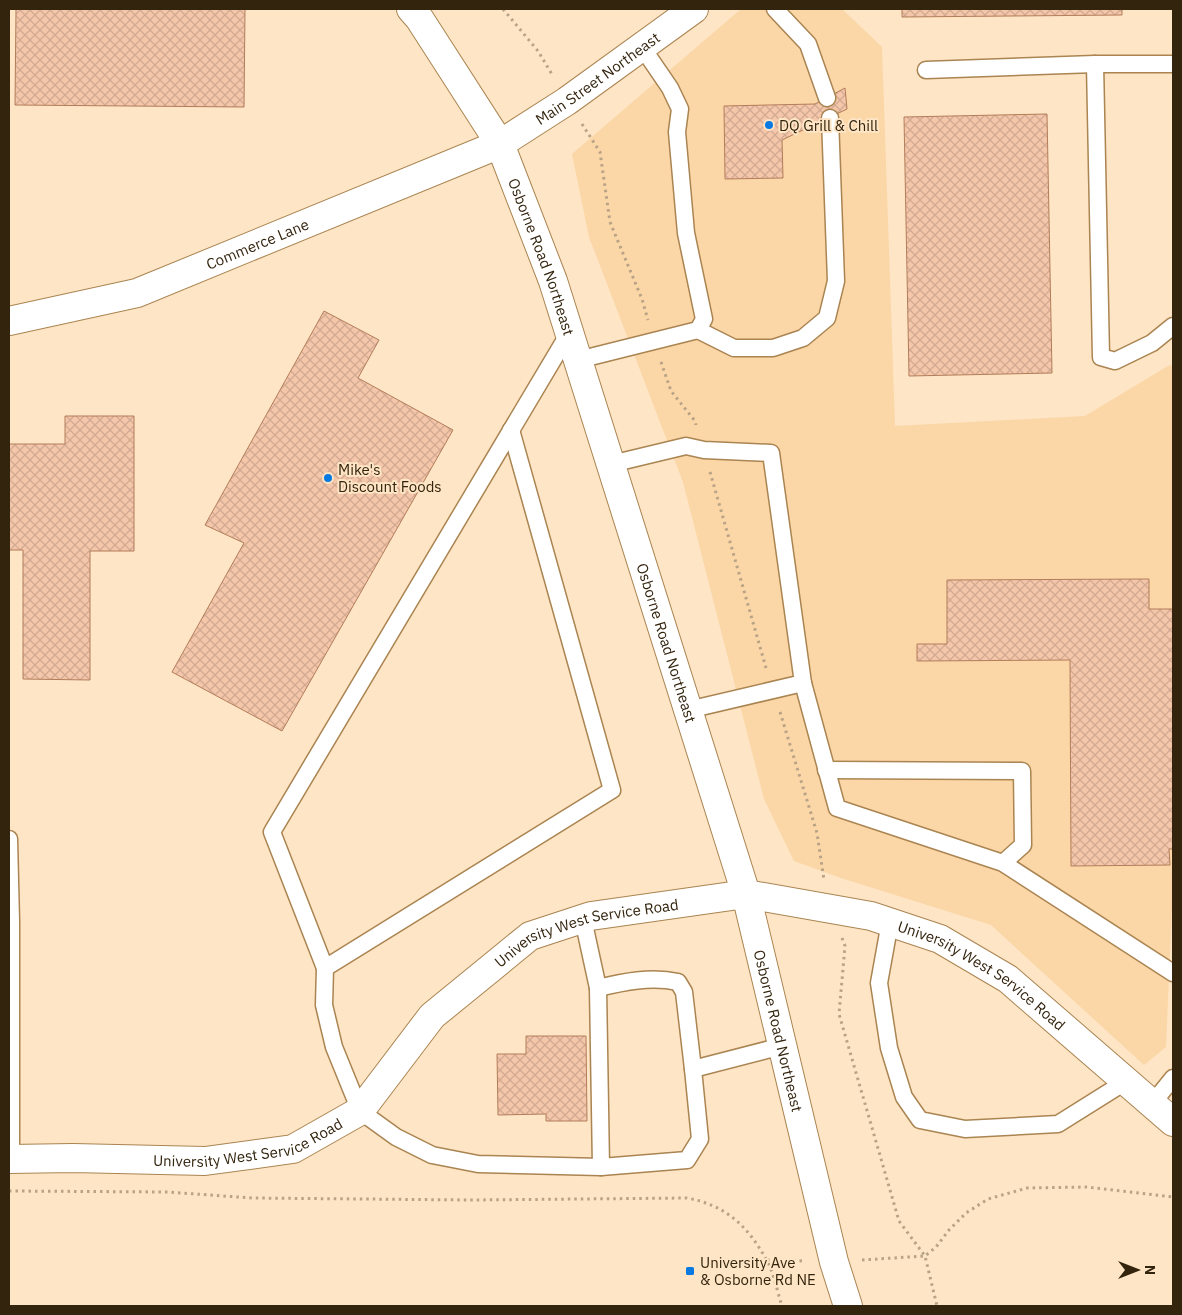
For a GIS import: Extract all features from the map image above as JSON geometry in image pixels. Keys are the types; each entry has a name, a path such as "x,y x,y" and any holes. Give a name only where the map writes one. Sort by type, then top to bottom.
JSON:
{"street":[{"name":"Osborne Road Northeast","path":"411,9 419,18 500,144 553,281 746,894 834,1262 848,1306"},
{"name":"Main Street Northeast","path":"500,144 567,101 694,9"},
{"name":"Commerce Lane","path":"9,321 137,293 500,144"},
{"name":"University West Service Road","path":"10,1159 74,1158 204,1161 293,1149 360,1112 432,1016 530,936 583,918 746,894 872,916 940,939 1008,979 1173,1122"}],"lane":[{"path":"775,9 808,44 827,98"},
{"path":"642,47 670,88 680,109 677,132 686,233 704,318 698,330"},
{"path":"926,70 1095,64 1173,64"},
{"path":"1095,64 1101,357 1115,361 1152,344 1173,326"},
{"path":"578,360 698,330 734,348 773,348 803,338 827,318 836,281 830,118"},
{"path":"570,333 272,832 325,968 324,1005 334,1047 360,1112 396,1137 432,1155 478,1164 601,1167 687,1160 700,1139 684,992 678,982 664,979 623,982 598,988"},
{"path":"325,968 612,790 511,430"},
{"path":"611,464 686,446 704,450 770,453 803,683 837,808 1002,863 1173,973"},
{"path":"688,710 803,683"},
{"path":"826,770 1022,771 1023,845 1002,863"},
{"path":"9,839 12,922 10,1159"},
{"path":"583,918 598,988 601,1167"},
{"path":"890,922 880,983 889,1048 904,1096 920,1120 965,1130 1058,1124 1125,1082"},
{"path":"692,1069 782,1046"},
{"path":"1152,1104 1173,1078"}],"path":[{"path":"845,946 839,1014 899,1221 925,1256 937,1306"},
{"path":"925,1256 936,1247 948,1230 966,1213 988,1199 1027,1188 1086,1187 1173,1197"},
{"path":"9,1192 167,1192 252,1198 472,1200 687,1198 704,1201 724,1211 751,1237 767,1260 782,1306"}],"shaded area":[{"path":"741,9 842,9 882,47 895,426 1085,416 1168,366 1173,365 1173,904 1166,1047 1144,1065 991,925 841,878 794,861 764,799 683,482 589,237 572,154"}],"building":[{"path":"16,9 245,9 244,107 15,105"},
{"path":"902,9 1122,9 1122,15 902,17"},
{"name":"DQ Grill & Chill","path":"845,88 847,109 782,140 783,178 725,179 724,106 815,104"},
{"path":"1047,114 1052,373 909,376 904,117"},
{"name":"Mike's Discount Foods","path":"324,311 379,340 358,378 453,430 282,731 172,672 244,543 205,525"},
{"path":"65,416 134,416 134,551 90,551 90,680 23,679 23,550 9,550 9,444 65,444"},
{"path":"1149,579 1149,609 1173,609 1173,849 1169,849 1170,865 1071,866 1070,660 917,661 917,644 947,644 947,580"},
{"path":"526,1036 586,1036 587,1121 546,1121 546,1114 498,1115 497,1054 526,1054"}],"place":[{"name":"DQ Grill & Chill","path":"769,125"},
{"name":"Mike's Discount Foods","path":"328,478"},
{"name":"University Ave & Osborne Rd NE","path":"690,1271"}]}
